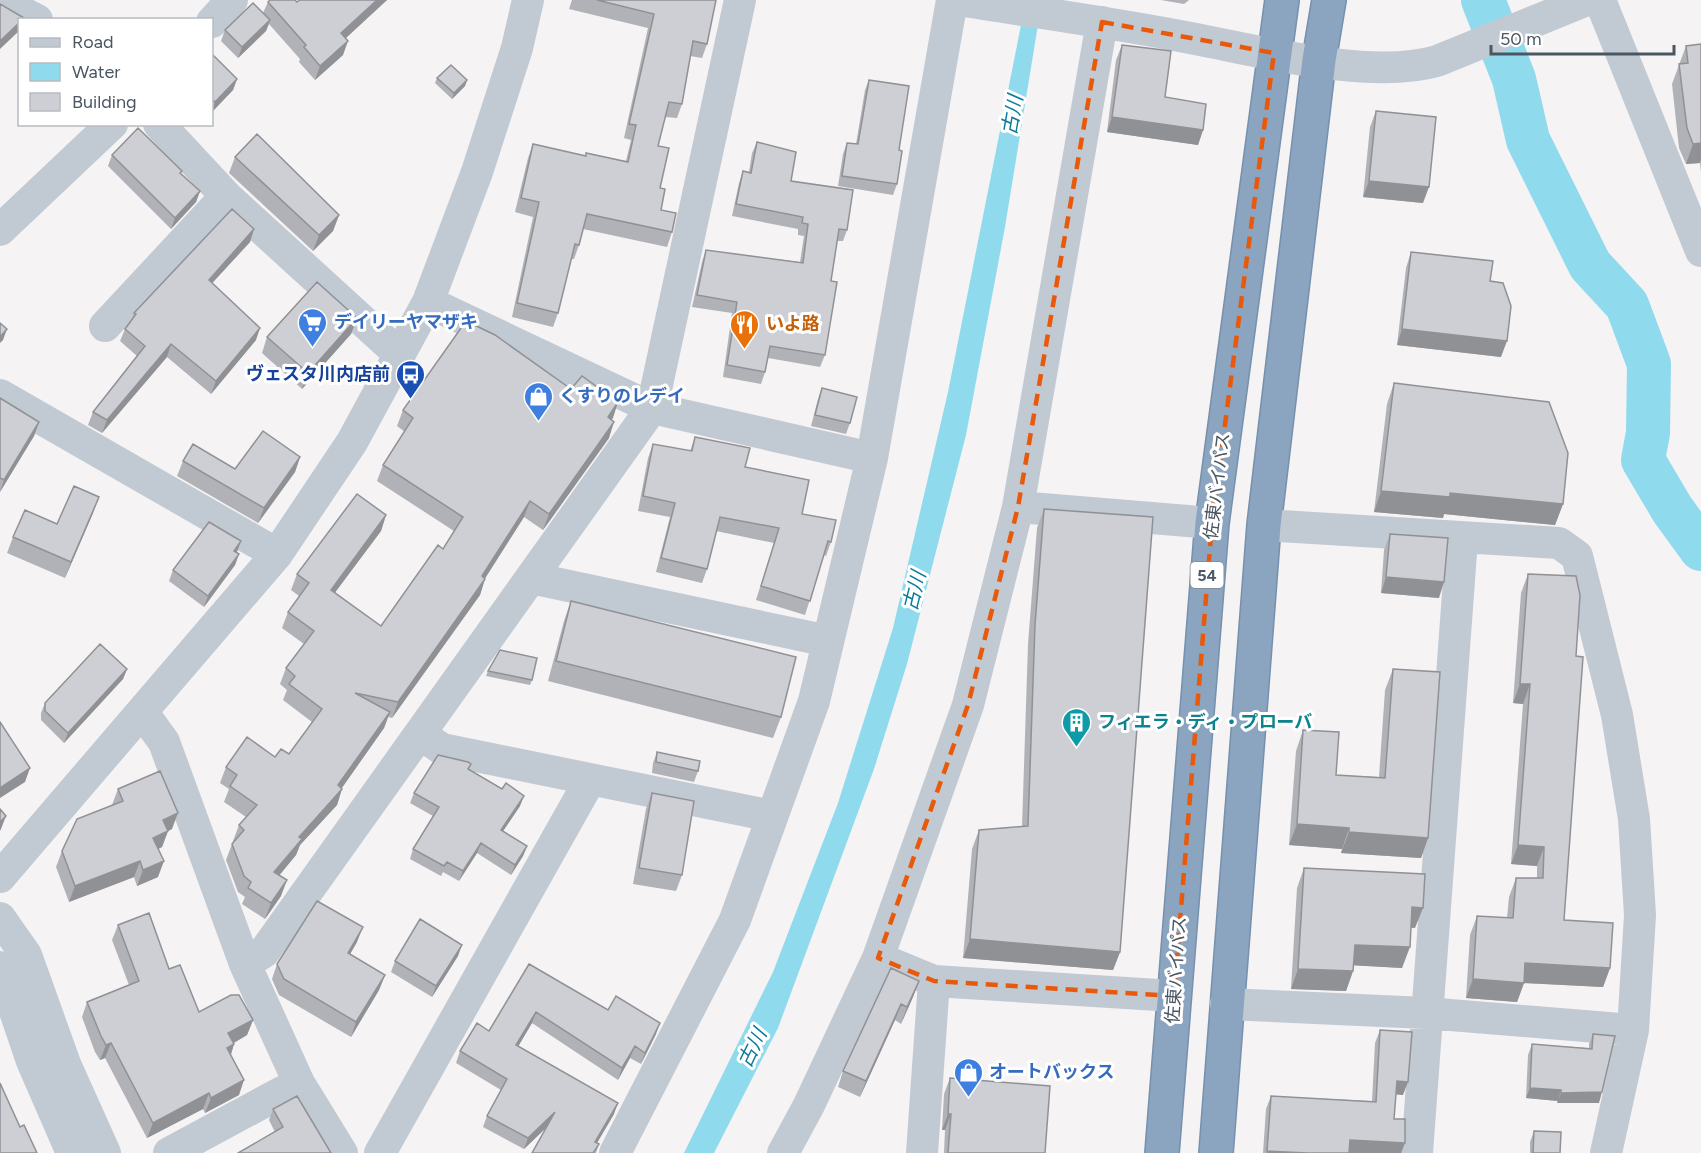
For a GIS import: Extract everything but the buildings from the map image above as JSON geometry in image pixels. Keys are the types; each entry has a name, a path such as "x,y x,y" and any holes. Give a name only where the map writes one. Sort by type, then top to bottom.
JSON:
{"highway":[{"name":"佐東バイパス","path":"1162,1153 1212,523 1282,0"},
{"path":"1216,1153 1264,525 1319,60 1329,0"}],"street":[{"path":"213,21 232,0"},
{"path":"0,877 277,554 352,442 428,302 477,172 517,48 528,0"},
{"path":"245,964 264,952 652,408 740,0"},
{"path":"615,1153 735,920 814,701 872,458 952,0"},
{"path":"0,1 32,18"},
{"path":"972,2 1274,53 1387,69 1418,67 1437,62 1587,1 1701,251"},
{"path":"783,1153 809,1105 878,958 968,705 1018,507 1087,20"},
{"path":"0,230 110,126"},
{"path":"161,126 226,196 399,354"},
{"path":"105,326 226,196"},
{"path":"428,302 652,408 872,458"},
{"path":"0,395 277,554"},
{"path":"1018,507 1212,523"},
{"path":"1264,525 1462,539 1559,543 1577,556 1617,715 1634,819 1640,915 1633,1030 1606,1153"},
{"path":"1417,1153 1462,539"},
{"path":"531,578 828,641"},
{"path":"142,713 164,742 245,964 299,1083 342,1153"},
{"path":"420,734 442,749 772,816"},
{"path":"380,1153 590,780"},
{"path":"0,918 26,955 65,1064 105,1153"},
{"path":"878,958 934,981 1174,996"},
{"path":"0,967 32,1061 72,1153"},
{"path":"922,1153 934,981"},
{"path":"1226,1004 1426,1013 1633,1030"},
{"path":"169,1153 299,1083"}],"highlighted area":[{"path":"1102,22 1274,53 1212,523 1174,996 934,981 878,958 968,705 1018,507"}],"water":[{"name":"古川","path":"1026,0 1042,0 1005,227 966,435 907,664 874,769 778,1028 714,1153 684,1153 773,972 838,803 893,628 948,392"}],"waterway":[{"path":"1483,0 1514,79 1528,140 1590,265 1627,305 1649,364 1648,433 1643,460 1672,509 1701,549"}],"place":[{"name":"デイリーヤマザキ","path":"313,348"},
{"name":"いよ路","path":"745,350"},
{"name":"ヴェスタ川内店前","path":"411,400"},
{"name":"くすりのレデイ","path":"538,422"},
{"name":"フィエラ・ディ・プローバ","path":"1077,748"},
{"name":"オートバックス","path":"968,1098"}]}
